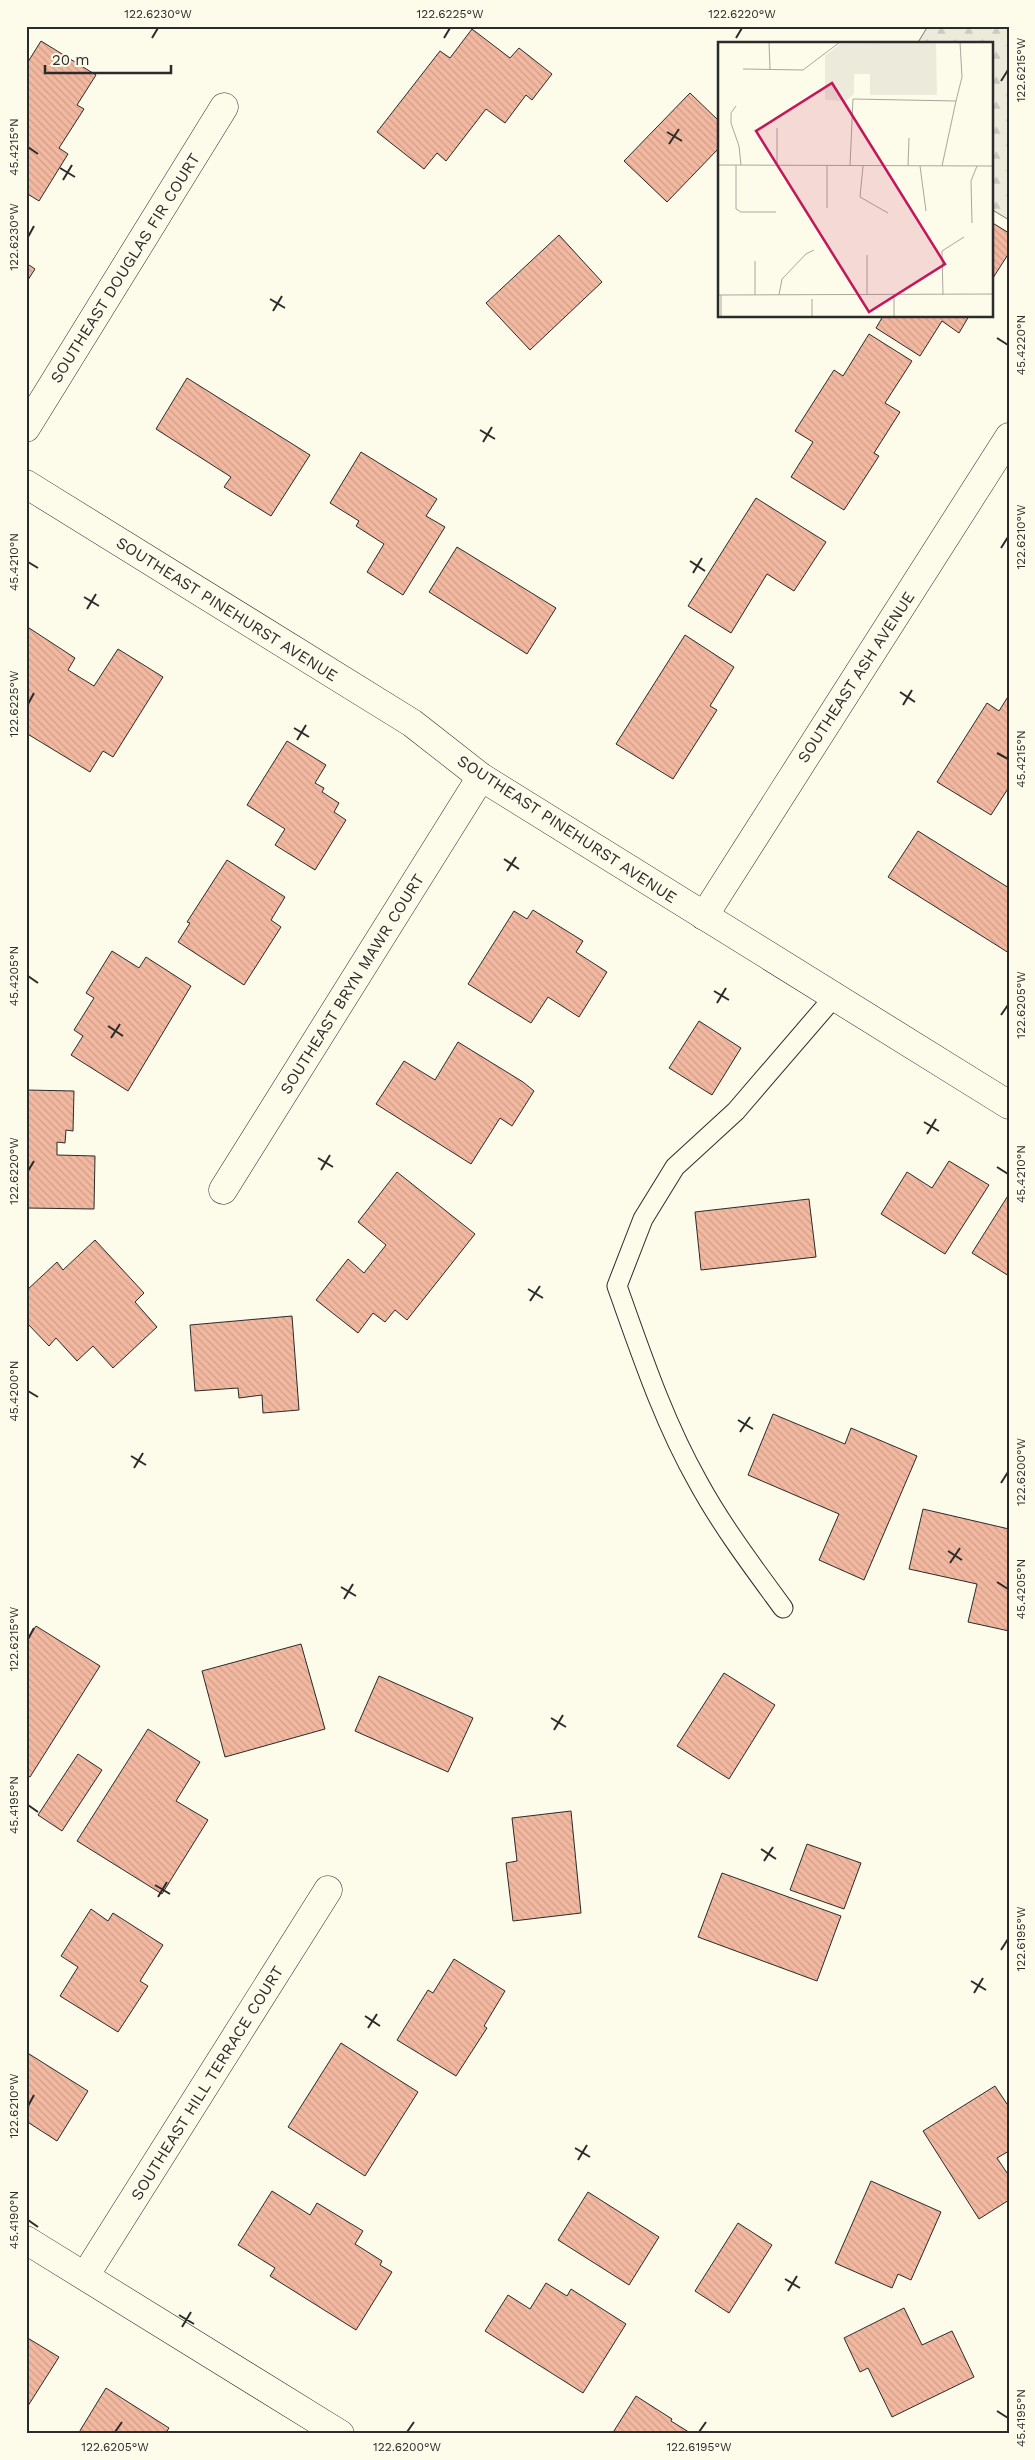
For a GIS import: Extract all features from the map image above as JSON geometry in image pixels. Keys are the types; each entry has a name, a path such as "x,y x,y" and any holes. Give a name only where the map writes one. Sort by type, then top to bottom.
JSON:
{"street":[{"name":"SOUTHEAST DOUGLAS FIR COURT","path":"26,428 224,107"},
{"name":"SOUTHEAST ASH AVENUE","path":"704,916 1009,438"},
{"name":"SOUTHEAST PINEHURST AVENUE","path":"26,484 412,723 481,777 1009,1105"},
{"name":"SOUTHEAST BRYN MAWR COURT","path":"223,1190 481,777"},
{"name":"SOUTHEAST HILL TERRACE COURT","path":"85,2276 328,1890"},
{"path":"26,2240 340,2434"}],"lane":[{"path":"783,1608 744,1554 698,1482 654,1391 617,1286 643,1219 675,1167 736,1111 834,997"}],"green space":[{"path":"928,26 1009,26 1009,220 992,210 992,42 918,42"}],"building":[{"path":"472,29 510,58 519,48 552,74 532,100 526,95 505,123 486,109 446,161 437,153 424,169 377,132 440,51 450,58"},
{"path":"41,41 96,75 77,105 84,109 59,148 68,154 39,201 26,193 26,65"},
{"path":"690,93 718,120 718,149 667,202 624,161"},
{"path":"992,223 1009,233 1009,253 992,279"},
{"path":"559,235 602,282 530,350 486,303"},
{"path":"26,263 35,269 26,283"},
{"path":"882,318 968,318 959,333 942,321 920,356 876,328"},
{"path":"869,334 912,361 885,403 900,412 874,453 879,456 844,510 791,477 813,442 795,431 834,370 843,376"},
{"path":"187,378 310,455 271,516 224,487 231,477 156,429"},
{"path":"361,452 437,499 426,516 445,527 403,595 367,572 384,544 356,526 359,521 330,503"},
{"path":"756,498 826,542 794,591 767,574 731,633 688,606"},
{"path":"457,547 556,608 527,654 429,592"},
{"path":"26,626 75,658 68,670 94,686 118,649 163,677 113,757 103,751 90,772 26,733"},
{"path":"685,635 734,667 710,706 717,710 673,779 616,744"},
{"path":"1009,695 1009,787 991,815 937,782 987,703 999,711"},
{"path":"287,741 326,765 315,783 324,788 322,792 339,803 334,812 346,820 315,870 275,845 285,829 247,805"},
{"path":"918,831 1009,888 1009,953 888,877"},
{"path":"227,860 285,897 271,920 281,927 244,985 178,942 190,923 187,922"},
{"path":"533,910 583,941 576,952 607,972 579,1017 548,997 531,1023 468,984 514,911 527,919"},
{"path":"112,951 139,968 146,957 191,986 128,1091 71,1055 83,1036 74,1030 94,998 86,993"},
{"path":"699,1021 741,1048 712,1095 669,1068"},
{"path":"458,1042 523,1082 534,1091 512,1126 500,1118 471,1164 376,1104 404,1061 435,1080"},
{"path":"26,1090 74,1091 73,1131 66,1130 65,1143 57,1142 57,1155 95,1156 94,1209 26,1208"},
{"path":"949,1161 989,1185 945,1254 881,1214 907,1172 932,1188"},
{"path":"397,1172 475,1234 407,1320 395,1310 385,1322 373,1313 358,1333 316,1300 348,1259 364,1273 386,1245 358,1222"},
{"path":"1009,1194 1009,1276 972,1253"},
{"path":"809,1199 816,1257 701,1270 695,1212"},
{"path":"95,1240 144,1293 135,1302 157,1327 113,1368 93,1346 77,1361 56,1338 49,1346 26,1322 26,1291 57,1262 63,1270"},
{"path":"292,1316 299,1410 263,1413 262,1395 239,1398 238,1388 195,1391 190,1325"},
{"path":"773,1414 845,1444 851,1428 917,1456 864,1580 819,1560 839,1514 748,1475"},
{"path":"923,1509 1009,1529 1009,1631 968,1622 977,1584 909,1569"},
{"path":"36,1626 100,1666 30,1777 26,1775 26,1641"},
{"path":"301,1644 325,1729 225,1757 202,1671"},
{"path":"724,1673 775,1705 729,1779 677,1746"},
{"path":"379,1676 473,1718 448,1772 355,1731"},
{"path":"148,1729 200,1762 176,1801 208,1820 162,1894 77,1841"},
{"path":"78,1754 102,1770 62,1831 38,1815"},
{"path":"571,1811 581,1913 513,1921 506,1863 517,1861 512,1818"},
{"path":"807,1844 861,1863 844,1909 790,1890"},
{"path":"722,1873 841,1916 817,1981 698,1937"},
{"path":"91,1909 108,1921 113,1913 163,1945 140,1981 148,1986 118,2032 60,1996 78,1967 61,1956"},
{"path":"454,1959 505,1991 484,2026 487,2028 456,2076 397,2040 428,1990 433,1993"},
{"path":"341,2043 418,2092 365,2176 288,2127"},
{"path":"26,2052 88,2091 57,2141 26,2121"},
{"path":"995,2086 1009,2107 1009,2151 997,2158 1009,2176 1009,2200 979,2219 923,2131"},
{"path":"871,2181 941,2212 911,2280 898,2274 892,2288 835,2263"},
{"path":"272,2191 310,2215 317,2203 363,2231 355,2244 382,2261 380,2265 392,2272 356,2330 270,2276 275,2268 238,2245"},
{"path":"588,2192 659,2237 629,2285 558,2240"},
{"path":"738,2223 772,2245 729,2313 695,2291"},
{"path":"546,2283 567,2296 571,2289 626,2324 583,2393 485,2331 508,2295 530,2309"},
{"path":"904,2308 922,2345 952,2331 974,2377 892,2417 868,2368 860,2372 844,2338"},
{"path":"26,2337 59,2357 26,2409"},
{"path":"106,2388 169,2428 165,2434 78,2434"},
{"path":"636,2396 672,2419 671,2421 692,2434 612,2434"}]}
